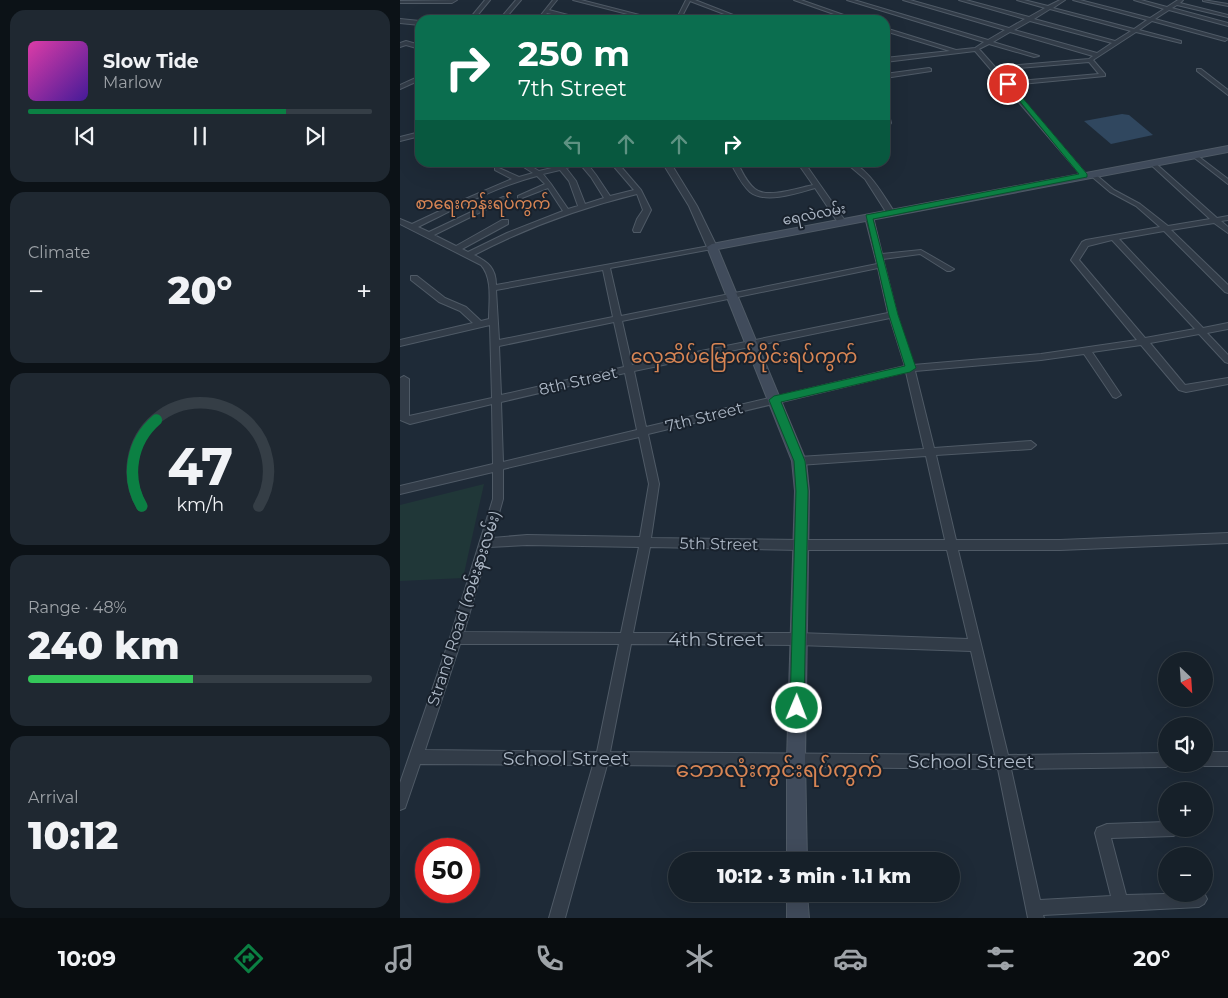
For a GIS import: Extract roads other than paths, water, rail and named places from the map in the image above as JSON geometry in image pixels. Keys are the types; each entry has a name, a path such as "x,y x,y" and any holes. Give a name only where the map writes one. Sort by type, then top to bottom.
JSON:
{"main road":[{"name":"ရေလဲလမ်း","path":"712,247 1228,148"},
{"path":"712,247 799,461 802,491 796,760 797,852"},
{"path":"797,902 798,918"}],"street":[{"path":"400,2 452,2 455,0"},
{"path":"475,15 488,0"},
{"path":"506,15 519,0"},
{"path":"543,15 555,0"},
{"path":"575,0 636,15"},
{"path":"681,15 690,0 730,15"},
{"path":"796,0 841,15"},
{"path":"849,0 1036,56"},
{"path":"864,5 876,0"},
{"path":"905,0 1097,55"},
{"path":"961,0 1116,43"},
{"path":"1019,0 1178,42"},
{"path":"890,59 976,49 1063,0"},
{"path":"1076,0 1225,39"},
{"path":"1136,0 1228,24"},
{"path":"1205,0 1228,5"},
{"path":"995,69 1090,60 1179,1 1228,16"},
{"path":"546,11 563,15"},
{"path":"894,21 904,18"},
{"path":"400,21 415,22"},
{"path":"890,31 957,51"},
{"path":"400,44 408,43 415,45"},
{"path":"976,49 1088,175 1138,205 1165,228 1228,290"},
{"path":"1008,84 1103,75 1090,60"},
{"path":"890,75 929,70"},
{"path":"1199,70 1228,93"},
{"path":"400,87 415,80"},
{"path":"400,140 415,136"},
{"path":"1194,155 1228,182"},
{"path":"1152,163 1228,231"},
{"path":"527,167 538,174 549,185 566,211"},
{"path":"413,227 465,201 518,179 565,167"},
{"path":"584,167 594,176 608,199"},
{"path":"618,167 639,191 648,210 641,219 638,230"},
{"path":"669,167 693,206 712,247"},
{"path":"736,167 748,186 757,194 770,195 816,186"},
{"path":"803,167 842,222"},
{"path":"854,167 867,178 891,212"},
{"path":"562,168 565,169 575,185 582,206"},
{"path":"496,169 518,179"},
{"path":"520,197 549,185"},
{"path":"468,255 504,236 566,211 639,191"},
{"path":"429,235 505,198"},
{"path":"869,217 894,315 910,368 928,452 952,544 1003,762 1035,913 1120,903 1158,901"},
{"path":"1228,218 1086,243 1075,260 1142,342 1184,389 1228,381"},
{"name":"Strand Road (ကမ်းနားလမ်း)","path":"400,221 484,263 489,269 493,288 498,467 498,499 486,543 400,803"},
{"path":"456,249 505,222"},
{"path":"1114,238 1228,360"},
{"name":"ရေလဲလမ်း","path":"493,288 712,247"},
{"path":"495,344 732,295 921,252 950,269"},
{"path":"557,918 602,758 645,542 654,484 606,267"},
{"path":"414,278 442,300 463,309 479,324"},
{"name":"8th Street","path":"404,379 404,419 406,420 629,369 894,315"},
{"path":"400,344 494,321"},
{"name":"7th Street","path":"400,490 910,368 1086,350 1228,326"},
{"path":"1086,350 1116,395"},
{"path":"799,461 1031,445"},
{"name":"5th Street","path":"486,543 527,540 800,545 1060,545 1228,538"},
{"name":"4th Street","path":"456,638 798,639 975,644"},
{"name":"School Street","path":"416,757 1003,762 1158,760"},
{"path":"1213,759 1228,759"},
{"path":"1120,903 1102,833 1107,830 1158,829"}],"water":[{"path":"1122,114 1129,115 1153,135 1111,144 1084,121"}],"district":[{"name":"စာရေးကုန်းရပ်ကွက်","path":"483,203"},
{"name":"လှေဆိပ်မြောက်ပိုင်းရပ်ကွက်","path":"744,356"},
{"name":"ဘောလုံးကွင်းရပ်ကွက်","path":"779,769"}]}
